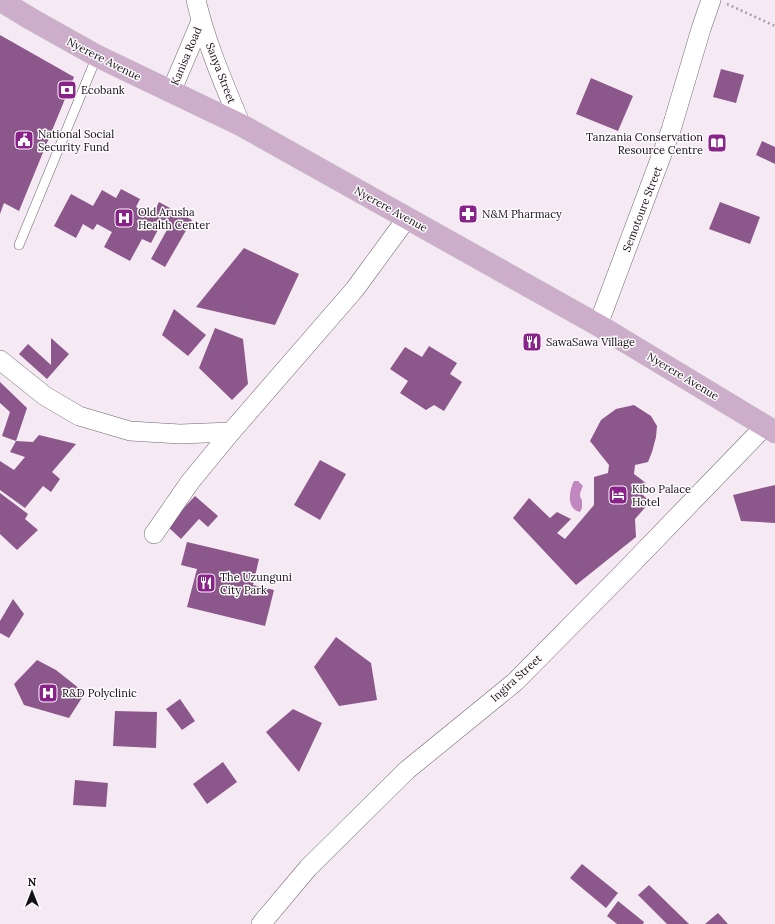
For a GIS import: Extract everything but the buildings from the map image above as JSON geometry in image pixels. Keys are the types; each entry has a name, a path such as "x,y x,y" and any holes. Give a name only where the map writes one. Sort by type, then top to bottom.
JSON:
{"main road":[{"name":"Nyerere Avenue","path":"0,0 97,56 241,125 408,218 598,325 770,429"}],"street":[{"name":"Sanya Street","path":"196,0 201,21 222,79 241,125"},
{"name":"Semotoure Street","path":"598,325 671,130 701,29 718,2"},
{"name":"Kanisa Road","path":"171,92 201,21"},
{"path":"154,534 190,482 231,432 355,289 408,218"},
{"path":"0,360 45,396 79,416 130,431 180,434 231,432"},
{"name":"Ingira Street","path":"261,924 308,868 401,776 515,682 622,574 770,429"}],"lane":[{"path":"19,245 97,56"}],"path":[{"path":"718,2 775,26"}],"shaded area":[{"path":"574,481 578,481 583,486 580,495 582,500 582,508 580,512 572,507 570,499"}],"place":[{"name":"Ecobank","path":"67,90"},
{"name":"National Social Security Fund","path":"24,140"},
{"name":"Tanzania Conservation Resource Centre","path":"717,143"},
{"name":"N&M Pharmacy","path":"468,214"},
{"name":"Old Arusha Health Center","path":"124,218"},
{"name":"SawaSawa Village","path":"532,342"},
{"name":"Kibo Palace Hotel","path":"618,495"},
{"name":"The Uzunguni City Park","path":"206,583"},
{"name":"R&D Polyclinic","path":"48,693"}]}
